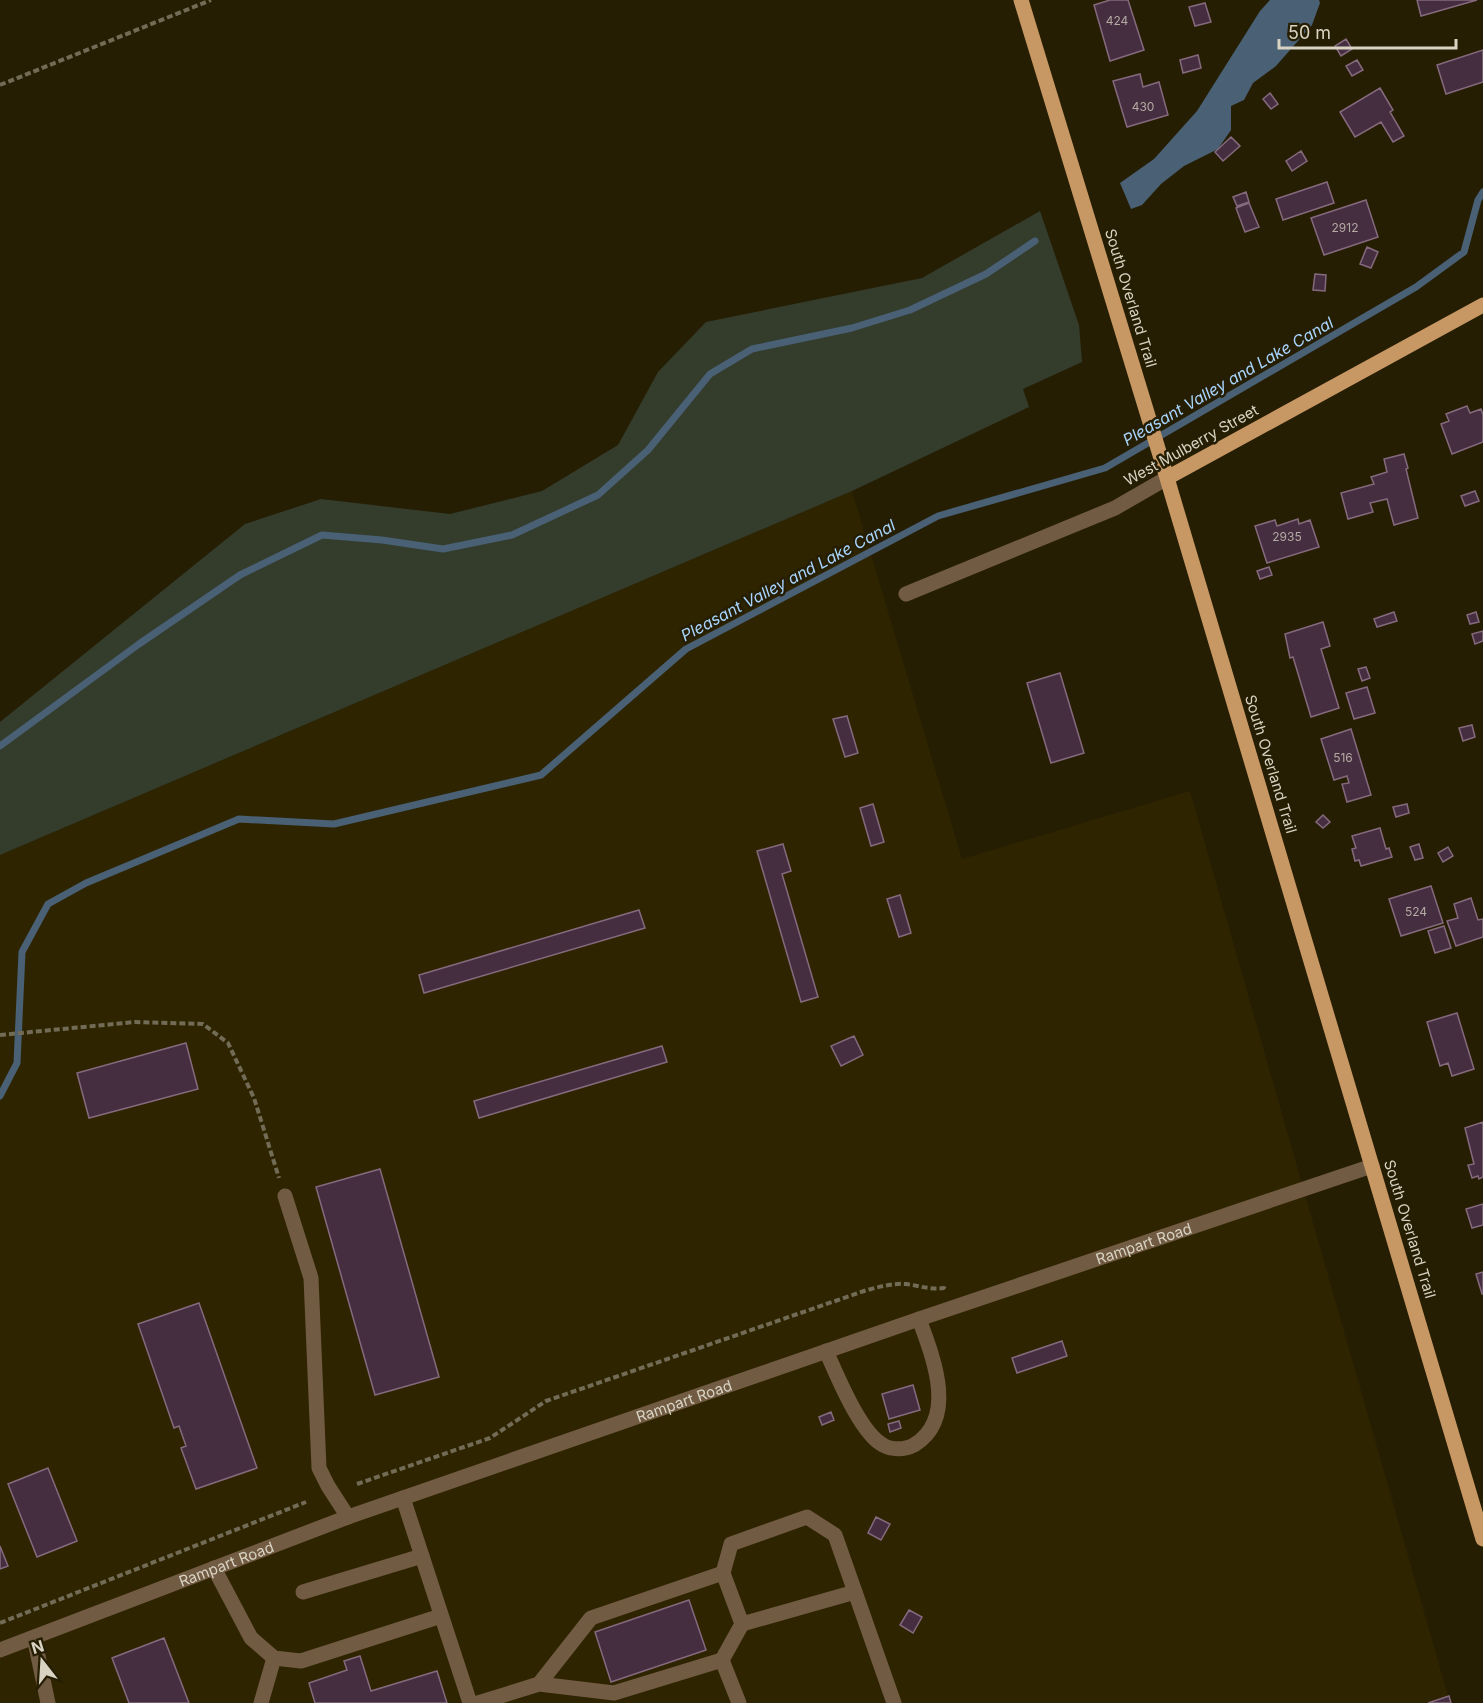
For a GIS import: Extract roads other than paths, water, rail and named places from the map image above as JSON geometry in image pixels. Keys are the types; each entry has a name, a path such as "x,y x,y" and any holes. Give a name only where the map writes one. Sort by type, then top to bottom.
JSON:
{"main road":[{"name":"South Overland Trail","path":"1022,0 1160,454 1483,1539"},
{"name":"West Mulberry Street","path":"1167,478 1483,305"}],"street":[{"name":"West Mulberry Street","path":"906,594 1115,508 1167,478"},
{"name":"Rampart Road","path":"0,1650 348,1517 955,1306 1372,1166"},
{"path":"285,1196 311,1278 319,1468 348,1517"},
{"path":"826,1351 851,1403 868,1431 882,1445 897,1449 910,1447 923,1439 931,1430 938,1407 938,1388 931,1353 919,1319"},
{"path":"403,1498 470,1703"},
{"path":"742,1624 723,1573 731,1544 807,1517 834,1535 894,1703"},
{"path":"303,1592 422,1556"},
{"path":"214,1568 251,1638 274,1658 301,1661 441,1616"},
{"path":"539,1684 591,1618 723,1573"},
{"path":"478,1703 539,1684 614,1693 722,1660 742,1624 855,1592"},
{"path":"34,1637 48,1703"},
{"path":"261,1703 274,1658"},
{"path":"722,1660 739,1703"}],"water":[{"path":"1270,0 1319,0 1320,3 1312,25 1276,66 1253,83 1244,100 1231,106 1231,130 1218,149 1184,166 1161,184 1142,205 1131,209 1120,183 1154,159 1197,111 1260,11"}],"waterway":[{"name":"Pleasant Valley and Lake Canal","path":"0,1096 17,1063 22,952 48,904 86,883 239,819 334,824 541,775 686,649 938,516 1105,468 1416,287 1464,252 1478,200 1483,192"},
{"path":"0,746 139,644 240,575 322,535 382,540 443,549 512,535 598,495 648,450 710,374 752,349 852,328 910,310 986,274 1035,241"}]}
